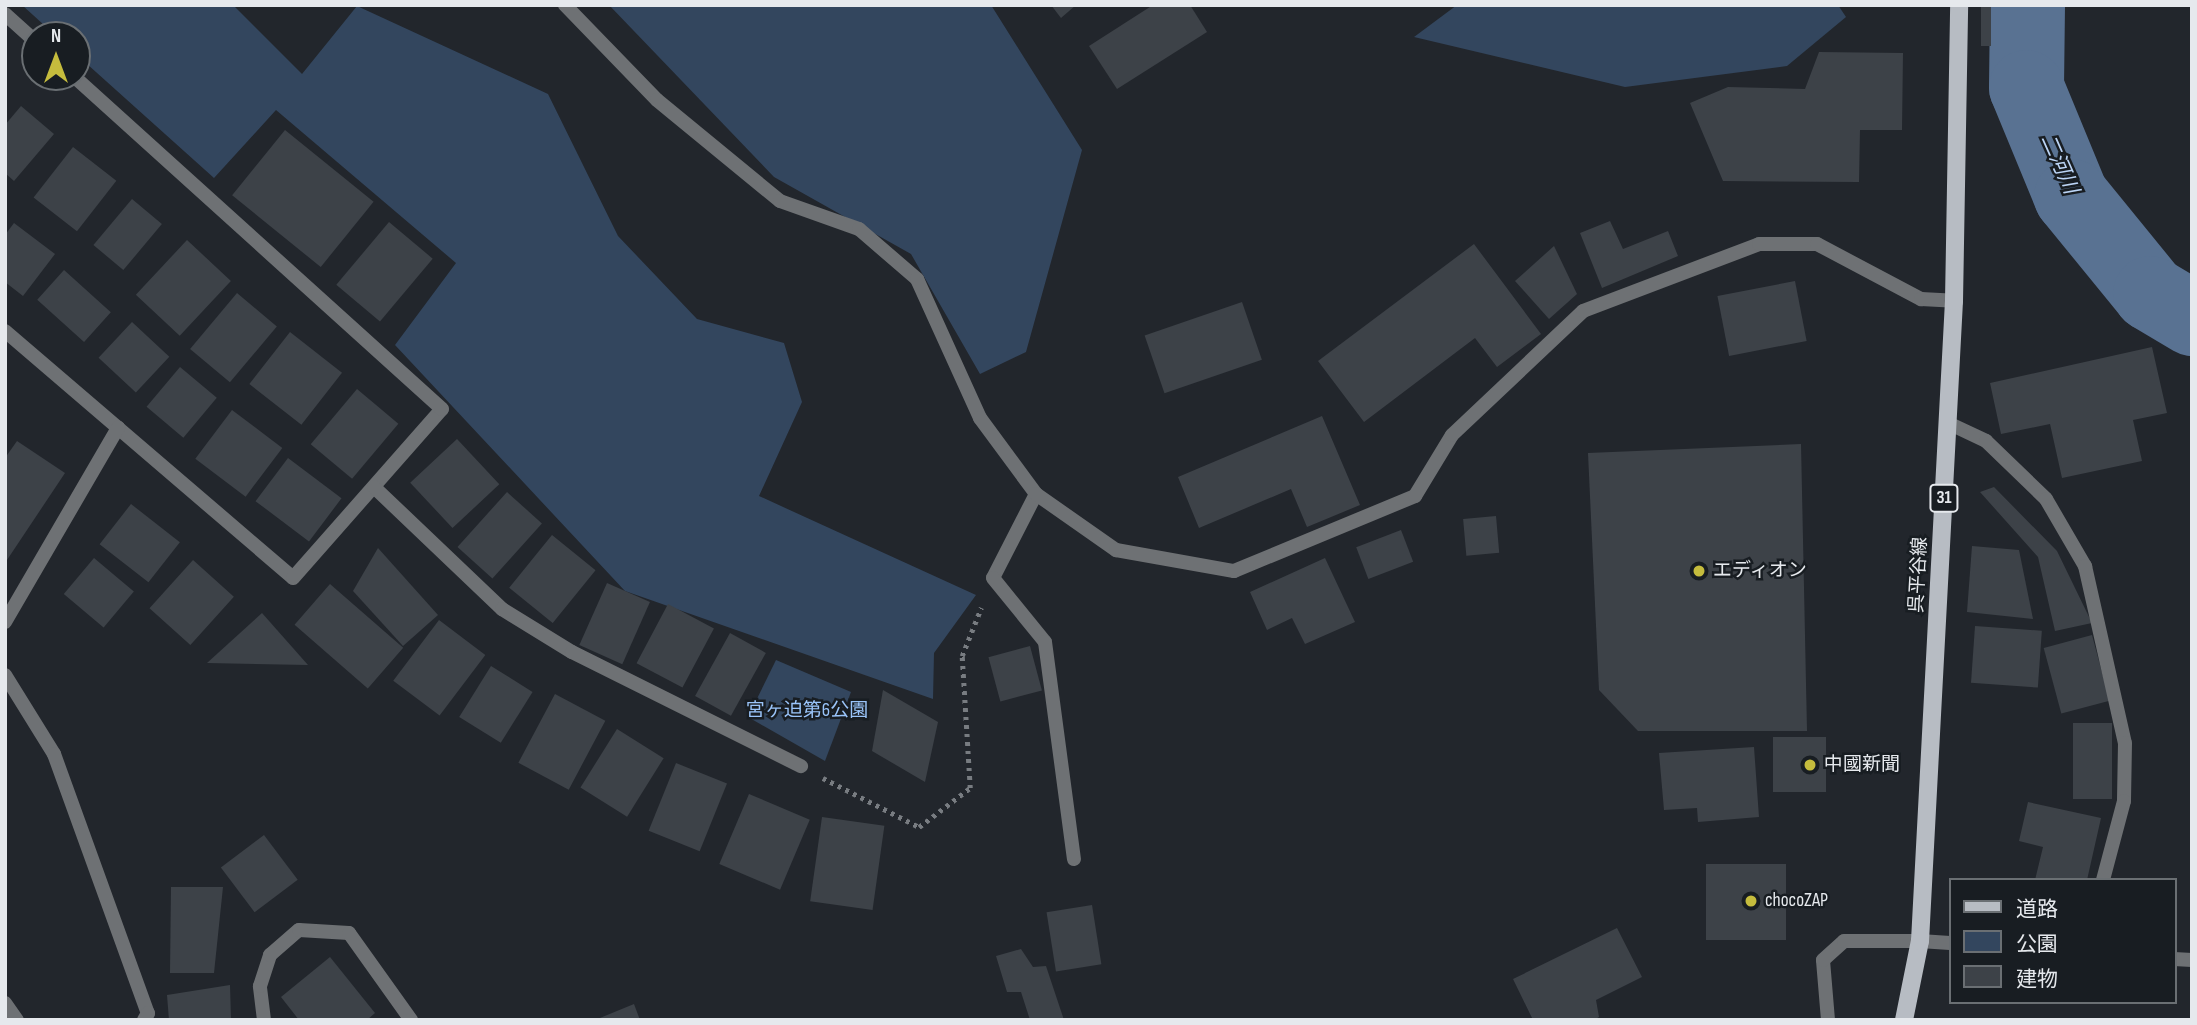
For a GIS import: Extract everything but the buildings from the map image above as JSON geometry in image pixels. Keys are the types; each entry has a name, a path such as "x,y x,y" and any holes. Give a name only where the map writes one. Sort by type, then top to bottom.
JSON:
{"main road":[{"name":"呉平谷線","path":"1904,1020 1920,942 1954,301 1959,5"}],"street":[{"path":"565,5 657,100 780,201 859,229 917,279 980,418 1035,494 1116,550 1234,571 1415,496 1452,435 1583,311 1759,244 1817,244 1921,299 1954,301"},
{"path":"5,14 21,28"},
{"path":"5,331 293,578 442,409 90,91"},
{"path":"1948,423 1986,441 2046,499 2085,566 2125,743 2124,801 2104,878"},
{"path":"5,622 118,428"},
{"path":"373,487 502,609 572,652 801,766"},
{"path":"1035,494 993,578 1045,642 1074,859"},
{"path":"5,675 54,754 148,1013 144,1020"},
{"path":"264,1020 260,986 270,955 299,930 349,933 411,1020"},
{"path":"1828,1020 1823,960 1844,942 1948,943"},
{"path":"5,1003 18,1020"}],"path":[{"path":"801,766 919,827 970,788 962,656 993,578"}],"green space":[{"path":"22,5 233,5 302,74 357,6 548,94 618,236 697,319 784,343 802,402 759,496 976,595 934,653 933,699 625,591 395,345 456,263 276,110 214,178 91,68 91,21 40,21"},
{"path":"609,5 991,5 1082,150 1026,352 980,374 911,254 774,177"},
{"path":"1457,5 1838,5 1846,17 1787,66 1625,87 1414,37"},
{"name":"宮ヶ迫第6公園","path":"776,660 851,692 825,761 748,717"}],"waterway":[{"name":"二河川","path":"2027,5 2026,87 2071,196 2150,293 2192,318"}],"place":[{"name":"エディオン","path":"1699,571"},
{"name":"中國新聞","path":"1810,765"},
{"name":"chocoZAP","path":"1751,901"}]}
